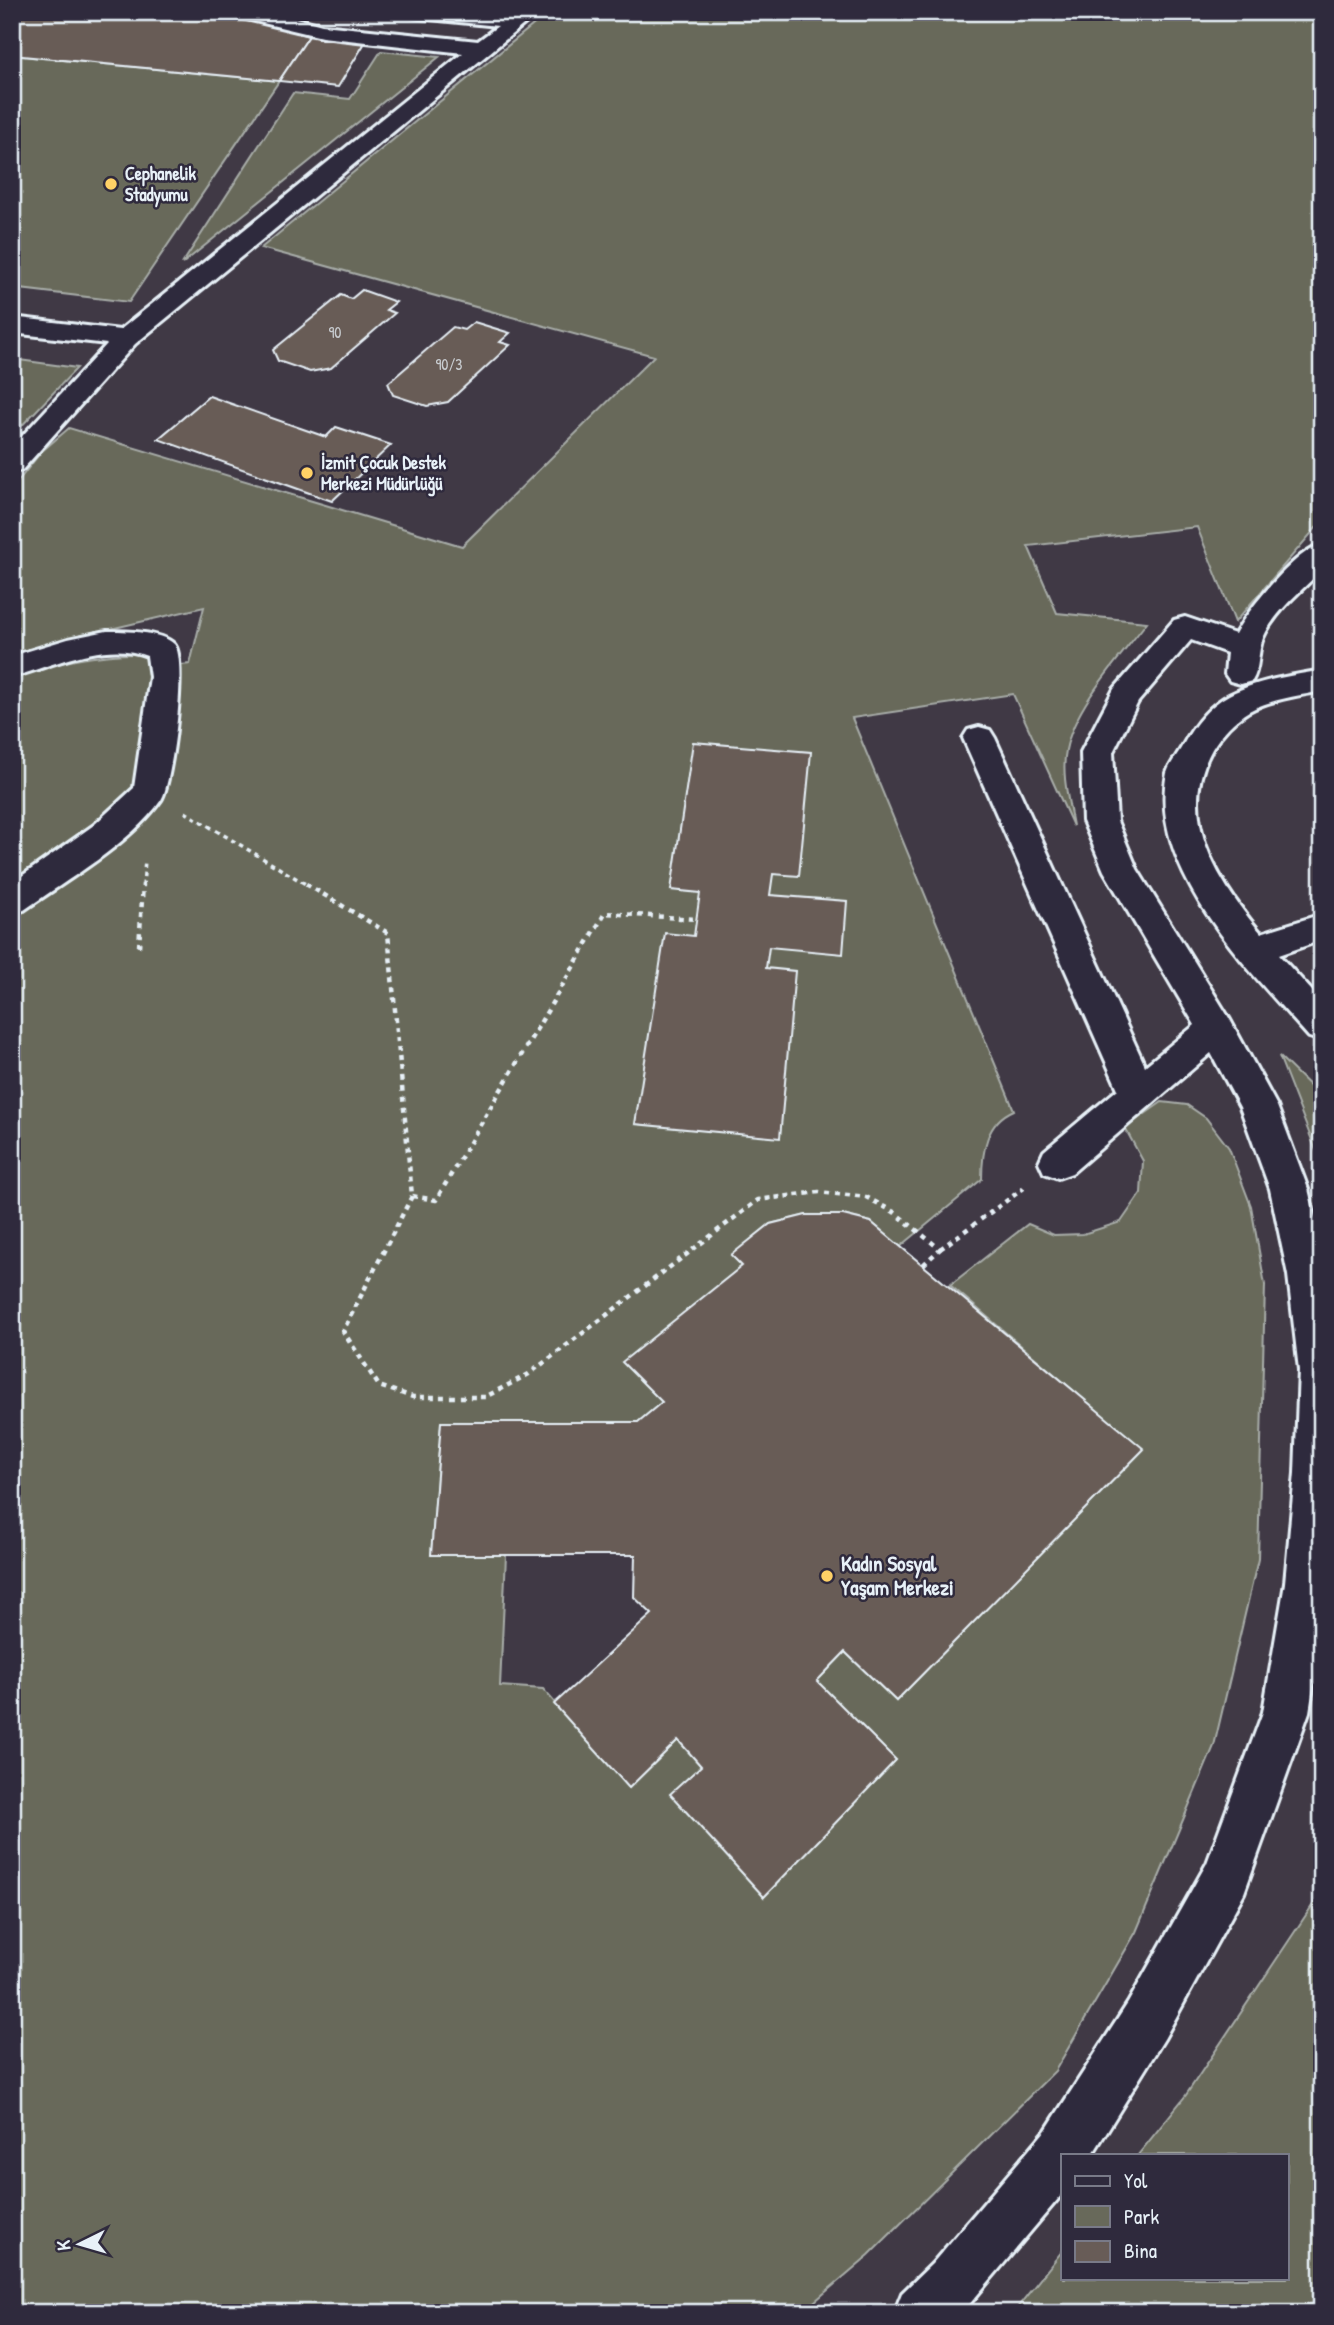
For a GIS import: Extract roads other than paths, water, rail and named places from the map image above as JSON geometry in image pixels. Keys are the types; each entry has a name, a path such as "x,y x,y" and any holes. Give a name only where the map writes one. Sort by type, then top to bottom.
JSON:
{"street":[{"path":"246,12 322,31 482,48"},
{"path":"420,12 522,17"},
{"path":"12,464 126,338 522,17"},
{"path":"12,326 126,338"},
{"path":"1244,700 1240,667 1242,648 1254,624 1322,553"},
{"path":"922,2313 952,2284 1065,2149 1146,2021 1227,1876 1286,1712 1307,1583 1317,1473 1320,1370 1308,1275 1289,1189 1258,1105 1116,858 1100,821 1097,752 1125,697 1185,627 1242,648"},
{"path":"12,667 62,651 112,642 146,642 162,650 166,677 150,791 138,806 106,834 12,901"},
{"path":"1322,680 1244,700 1217,720 1192,749 1180,781 1182,819 1197,867 1223,913 1322,1027"},
{"path":"979,738 1139,1093"},
{"path":"1255,949 1322,927"},
{"path":"1058,1162 1216,1028"}],"place":[{"name":"Cephanelik Stadyumu","path":"111,184"},
{"name":"İzmit Çocuk Destek Merkezi Müdürlüğü","path":"307,473"},
{"name":"Kadın Sosyal Yaşam Merkezi","path":"827,1576"}]}
